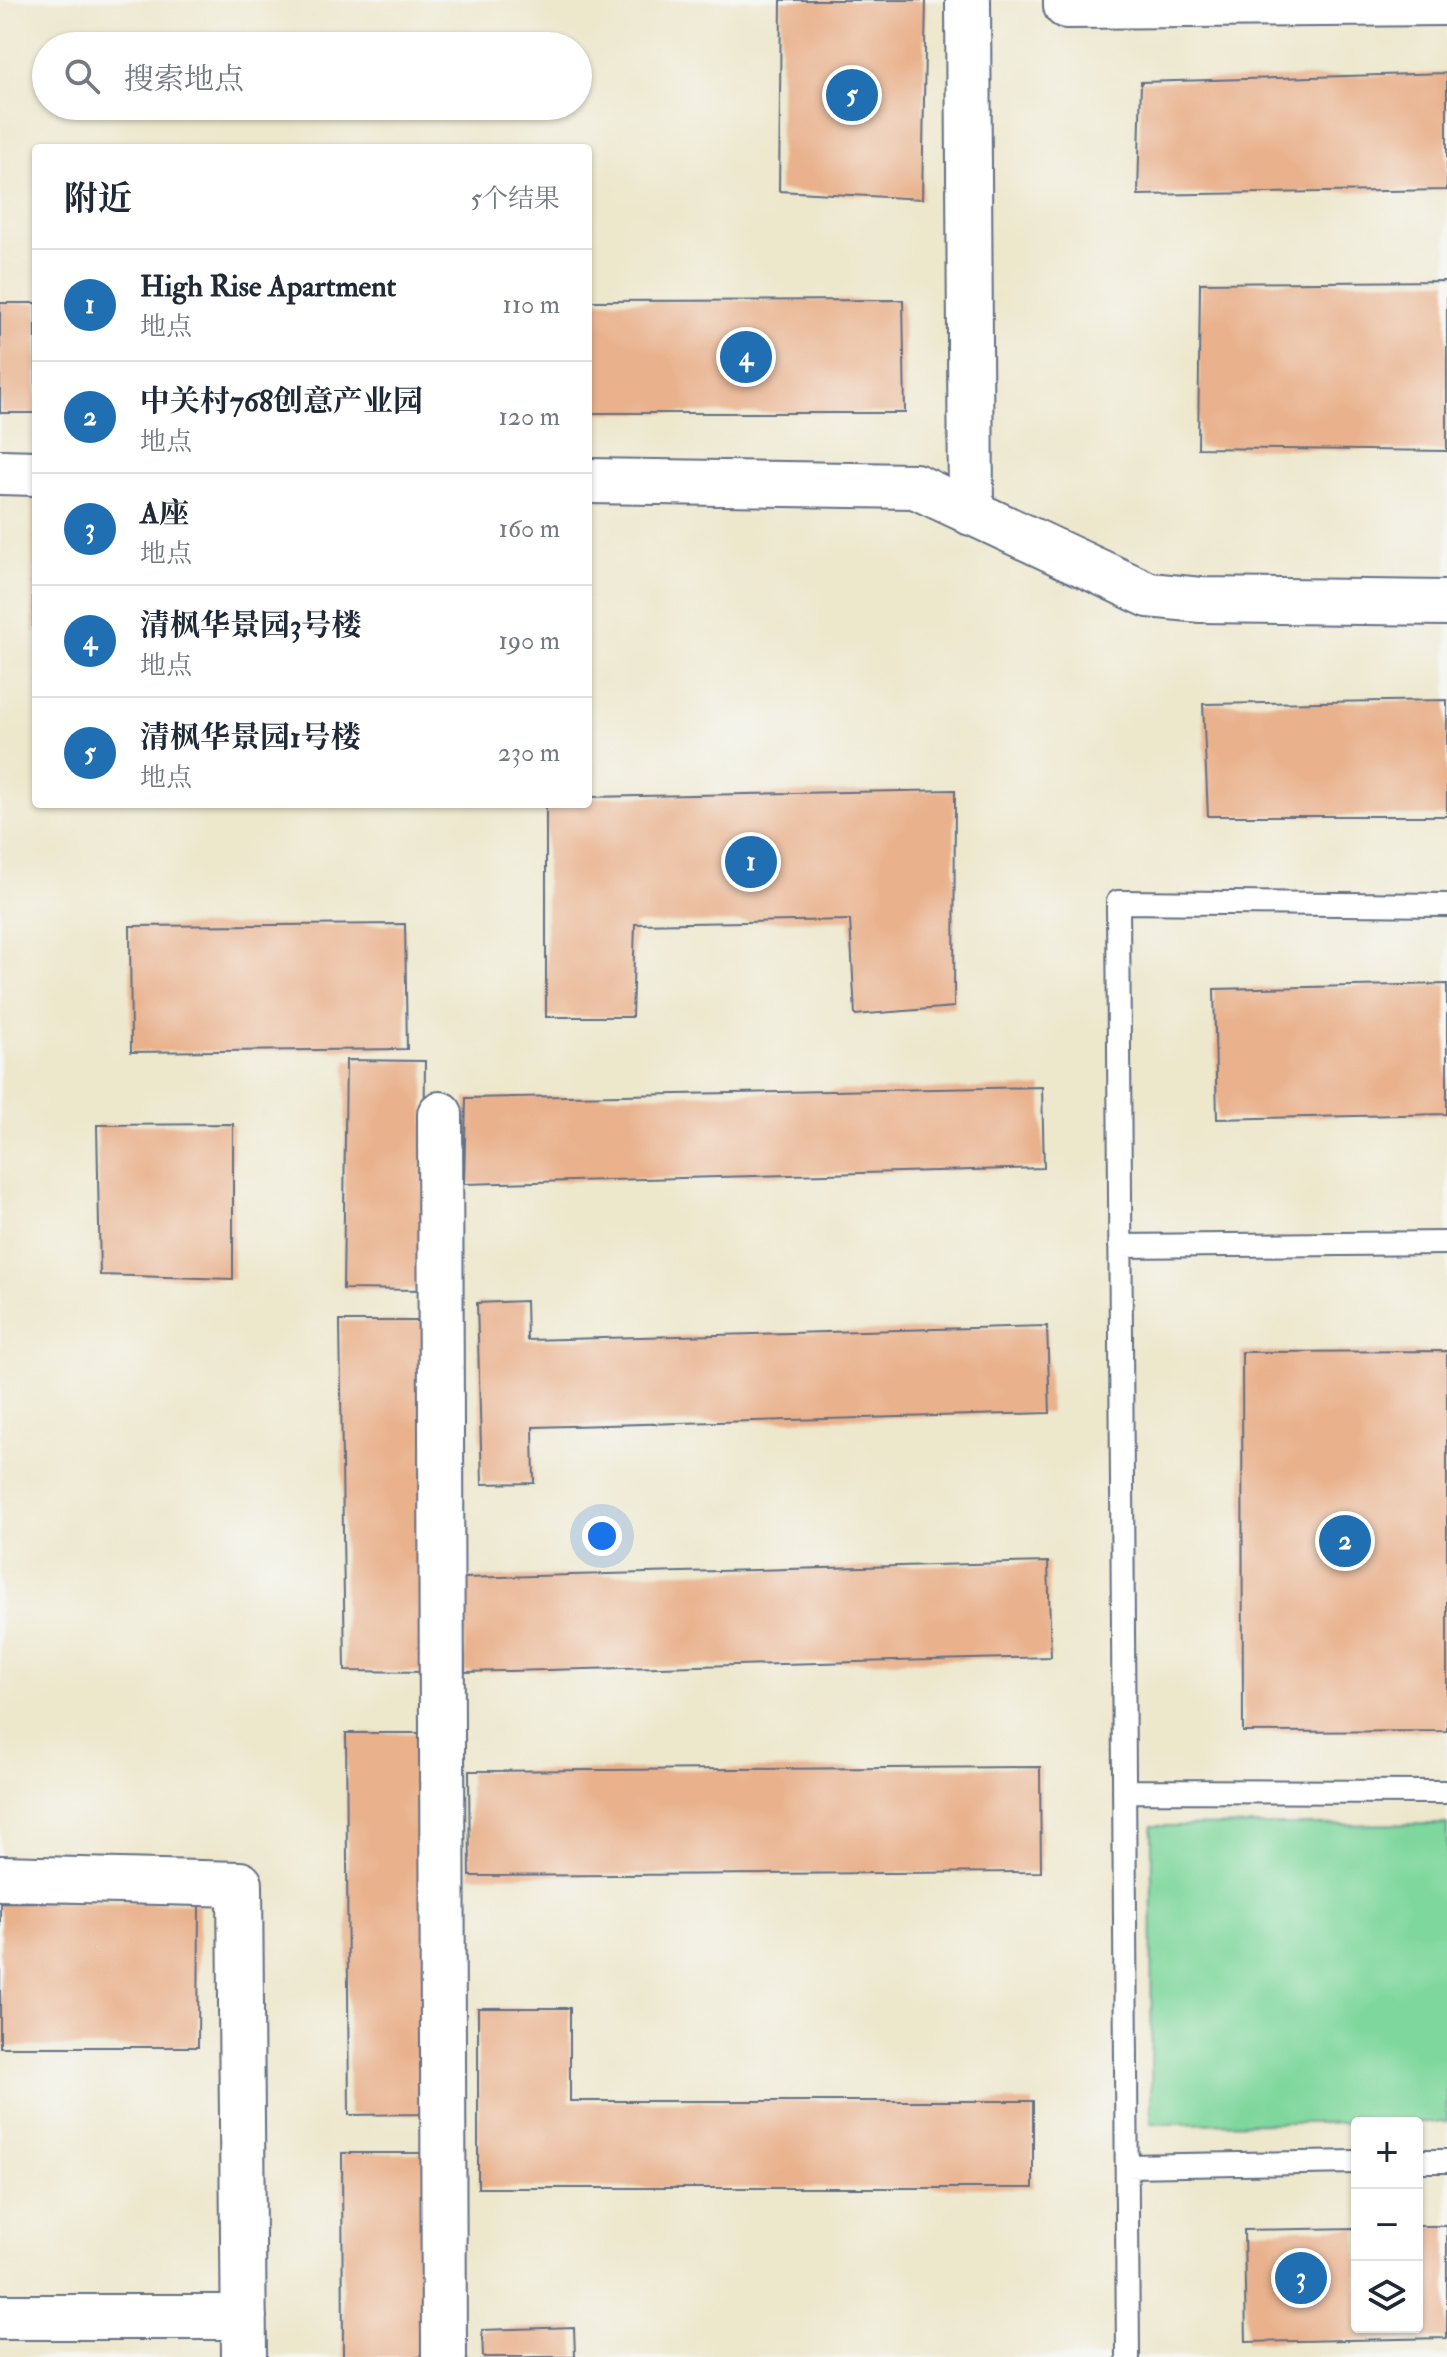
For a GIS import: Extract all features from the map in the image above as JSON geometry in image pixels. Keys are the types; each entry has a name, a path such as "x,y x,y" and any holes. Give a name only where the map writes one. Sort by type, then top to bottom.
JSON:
{"street":[{"path":"968,0 971,513"},
{"path":"1066,0 1066,6 1447,3"},
{"path":"0,472 32,473"},
{"path":"592,481 915,486 1149,595 1201,600 1447,603"},
{"path":"440,1114 444,2357"},
{"path":"0,1878 240,1884 244,2337 0,2317"}],"lane":[{"path":"1128,2357 1118,902 1447,905"},
{"path":"1120,1246 1447,1243"},
{"path":"1124,1791 1447,1792"},
{"path":"1423,2161 1447,2161"},
{"path":"1127,2166 1351,2162"}],"green space":[{"path":"1447,1824 1447,2122 1423,2122 1423,2117 1351,2117 1351,2123 1151,2124 1152,1826"}],"building":[{"path":"781,0 926,0 922,199 779,191"},
{"path":"1447,73 1447,190 1138,195 1141,82"},
{"path":"1447,281 1447,451 1198,448 1200,283"},
{"path":"903,300 905,413 592,413 592,301"},
{"path":"0,303 32,303 32,413 0,413"},
{"path":"1447,700 1447,816 1208,816 1203,704"},
{"path":"955,790 954,1007 855,1015 850,920 635,924 632,1017 546,1017 546,808 592,808 592,797"},
{"path":"405,924 407,1049 131,1052 130,926"},
{"path":"1447,984 1447,1114 1217,1119 1214,989"},
{"path":"346,1060 425,1061 423,1290 343,1289"},
{"path":"1042,1087 1044,1168 464,1184 466,1098"},
{"path":"233,1124 233,1279 100,1275 97,1125"},
{"path":"526,1301 527,1340 1047,1326 1050,1413 533,1427 534,1483 482,1484 477,1303"},
{"path":"340,1321 425,1321 425,1672 345,1671"},
{"path":"1447,1351 1447,1731 1243,1732 1242,1352"},
{"path":"1048,1562 1051,1657 465,1672 462,1578"},
{"path":"346,1733 423,1733 426,2114 349,2115"},
{"path":"1040,1767 1041,1872 470,1876 469,1771"},
{"path":"0,1902 199,1903 198,2047 0,2047"},
{"path":"478,2008 570,2008 570,2101 1033,2101 1033,2188 478,2188"},
{"path":"342,2153 425,2153 426,2357 343,2357"},
{"path":"1423,2226 1447,2226 1447,2338 1246,2342 1244,2230 1351,2228 1351,2333 1423,2333"},
{"path":"574,2327 575,2357 483,2357 482,2330"}],"place":[{"name":"清枫华景园1号楼","path":"852,95"},
{"name":"清枫华景园3号楼","path":"746,357"},
{"name":"High Rise Apartment","path":"751,862"},
{"name":"中关村768创意产业园","path":"1345,1541"},
{"name":"A座","path":"1301,2278"}]}
